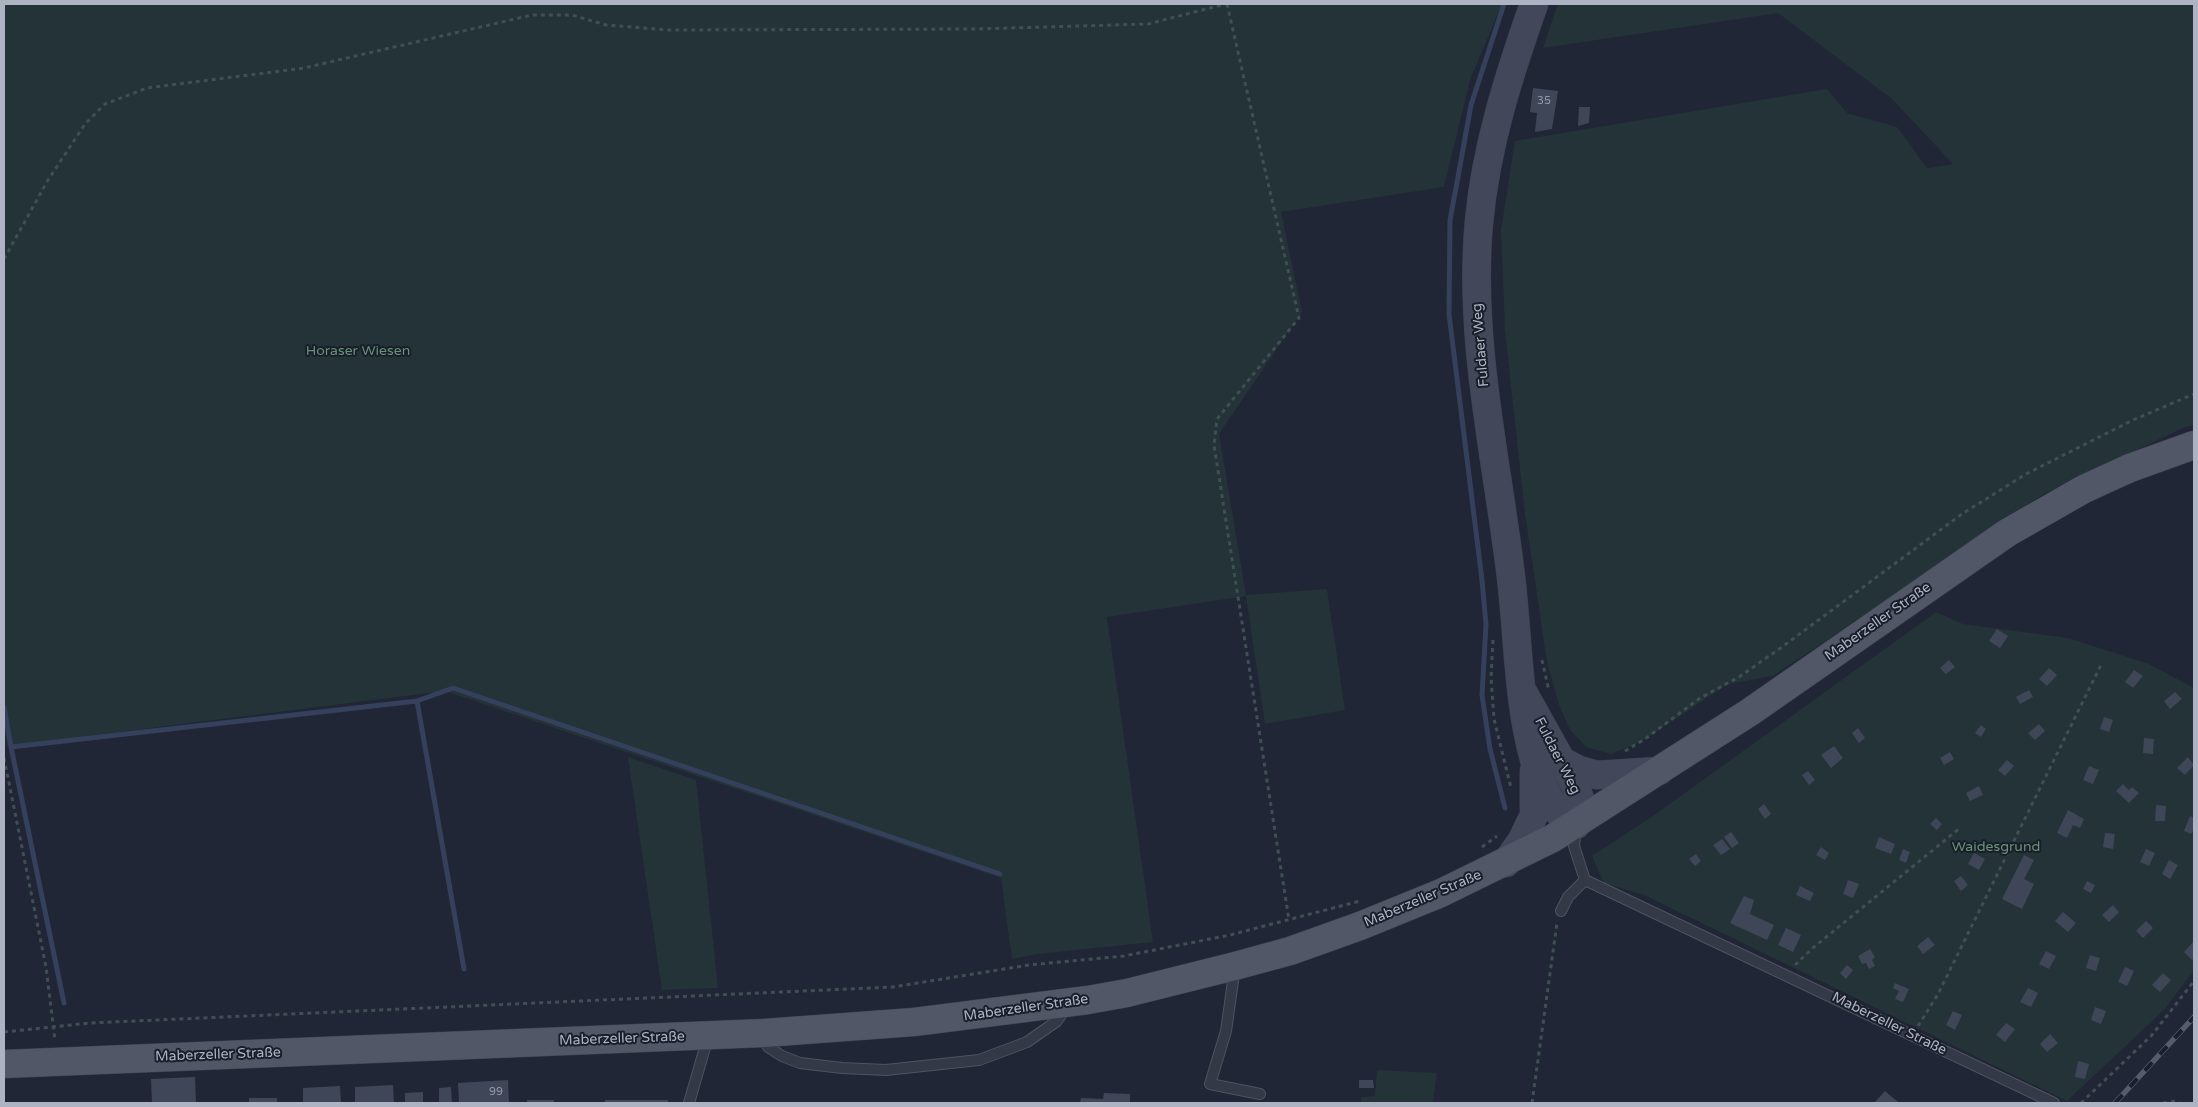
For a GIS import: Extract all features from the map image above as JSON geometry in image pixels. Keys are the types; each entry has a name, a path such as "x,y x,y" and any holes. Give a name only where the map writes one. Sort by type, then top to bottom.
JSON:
{"main road":[{"name":"Fuldaer Weg","path":"1534,4 1494,129 1479,222 1476,276 1480,354 1511,577 1523,692 1547,760 1557,811 1576,825"},
{"name":"Maberzeller Straße","path":"4,1064 764,1033 914,1022 1068,1003 1127,993 1290,951 1360,926 1441,893 1506,862 1576,825 1750,712 2007,533 2084,489 2130,468 2194,444"},
{"path":"1506,862 1522,840 1534,815 1547,760 1597,775 1659,771"}],"lane":[{"path":"1561,910 1568,897 1586,880 1574,846 1576,825"},
{"name":"Maberzeller Straße","path":"1586,880 2054,1103"},
{"path":"1235,966 1226,1031 1210,1084 1260,1094"},
{"path":"764,1033 768,1047 782,1056 800,1063 842,1068 886,1070 979,1060 1004,1052 1027,1042 1057,1021 1068,1003"},
{"path":"689,1103 709,1035"}],"path":[{"path":"4,260 48,180 85,124 105,104 131,92 147,88 304,68 532,15 572,16 606,25 670,30 976,28 1148,24 1226,4 1299,318 1216,418 1214,445 1289,920"},
{"path":"1622,753 1645,739 1700,698 1739,677 1775,652 1962,514 2018,479 2133,420 2194,394"},
{"path":"1540,651 1550,696"},
{"path":"1913,1035 1938,994 2101,665"},
{"path":"4,758 46,967 55,1028 55,1062"},
{"path":"1785,974 1814,947 1960,828"},
{"path":"1478,849 1500,834"},
{"path":"4,1032 90,1024 893,987 1029,965 1124,956 1230,935 1369,898"},
{"path":"1532,1103 1557,923 1561,910"},
{"path":"2081,1103 2152,1035 2194,981"},
{"path":"2163,1103 2177,1101 2179,1103"}],"green space":[{"name":"Horaser Wiesen","path":"4,4 1502,4 1470,80 1444,187 1281,212 1302,312 1219,434 1246,595 1327,589 1345,710 1265,724 1246,596 1107,617 1153,942 1037,954 1012,959 1001,878 445,691 7,746 4,728"},
{"path":"1558,4 2194,4 2194,425 2183,428 2042,495 1773,676 1728,684 1639,743 1611,754 1586,747 1570,730 1559,705 1547,662 1525,514 1505,331 1501,230 1515,141 1827,89 1847,113 1897,127 1927,168 1953,164 1892,99 1778,13 1543,48"},
{"name":"Waidesgrund","path":"1936,612 1963,624 2068,638 2149,664 2194,688 2194,970 2165,1009 2067,1101 1644,895 1604,883 1592,856 1653,816"},
{"path":"628,757 696,780 718,988 662,990"},
{"path":"1377,1070 1437,1073 1433,1103 1361,1103 1361,1097 1375,1096"}],"building":[{"path":"1533,88 1558,91 1552,129 1535,132 1537,113 1530,112"},
{"path":"1579,107 1590,107 1589,123 1578,126"},
{"path":"1997,629 2008,636 2000,648 1989,641"},
{"path":"1949,660 1955,667 1946,674 1940,668"},
{"path":"2049,668 2057,675 2047,686 2039,679"},
{"path":"2134,670 2143,676 2133,688 2125,682"},
{"path":"2029,690 2033,697 2020,704 2016,697"},
{"path":"2175,692 2182,699 2170,709 2164,701"},
{"path":"2104,717 2113,720 2109,732 2100,729"},
{"path":"2039,724 2045,731 2035,740 2028,733"},
{"path":"1981,725 1986,729 1981,737 1975,733"},
{"path":"1858,728 1865,738 1859,743 1852,733"},
{"path":"2144,738 2154,739 2153,754 2143,753"},
{"path":"1834,746 1843,758 1831,768 1821,755"},
{"path":"1950,752 1954,759 1944,765 1940,758"},
{"path":"2188,757 2194,765 2185,775 2177,768"},
{"path":"2007,760 2014,766 2005,776 1998,770"},
{"path":"2089,766 2099,770 2093,784 2083,780"},
{"path":"1808,771 1815,780 1809,785 1802,775"},
{"path":"2123,784 2129,790 2132,787 2139,793 2129,803 2116,791"},
{"path":"1979,786 1983,795 1970,801 1966,793"},
{"path":"1764,804 1771,814 1765,819 1758,809"},
{"path":"2156,805 2166,806 2165,821 2155,821"},
{"path":"2068,810 2084,819 2080,828 2073,825 2067,838 2057,833"},
{"path":"2190,816 2194,818 2194,829 2191,834 2184,831"},
{"path":"1936,818 1942,824 1937,830 1930,824"},
{"path":"1731,832 1739,843 1732,848 1724,837"},
{"path":"2105,833 2115,834 2113,849 2103,847"},
{"path":"1879,837 1895,844 1891,854 1875,848"},
{"path":"1722,839 1730,849 1721,855 1713,845"},
{"path":"1821,847 1829,853 1825,860 1816,855"},
{"path":"1903,849 1910,852 1906,863 1899,860"},
{"path":"2146,849 2155,853 2149,866 2140,862"},
{"path":"1974,853 1985,859 1979,870 1968,864"},
{"path":"1696,854 1701,861 1695,866 1689,859"},
{"path":"2024,855 2034,860 2024,879 2034,884 2022,909 2002,899"},
{"path":"2169,860 2178,865 2170,879 2162,874"},
{"path":"1961,876 1968,885 1961,891 1954,881"},
{"path":"1848,880 1859,884 1853,898 1843,894"},
{"path":"2087,881 2095,885 2091,893 2083,889"},
{"path":"1800,886 1814,893 1810,901 1796,895"},
{"path":"1744,896 1754,900 1750,914 1774,925 1767,940 1730,923"},
{"path":"2113,905 2119,912 2109,922 2102,915"},
{"path":"2063,912 2076,923 2068,932 2055,921"},
{"path":"2146,921 2153,928 2143,938 2136,931"},
{"path":"1786,928 1801,935 1793,952 1778,945"},
{"path":"1928,937 1935,945 1923,954 1917,946"},
{"path":"2194,941 2194,958 2192,960 2184,952"},
{"path":"1870,949 1875,957 1872,960 1875,966 1869,969 1866,963 1862,964 1858,956"},
{"path":"2046,951 2056,956 2049,969 2039,964"},
{"path":"2090,955 2100,958 2096,971 2086,968"},
{"path":"1847,965 1853,970 1846,979 1840,973"},
{"path":"2125,967 2134,971 2127,986 2118,982"},
{"path":"2163,973 2171,980 2160,992 2152,985"},
{"path":"1895,983 1909,989 1903,1002 1895,999 1899,991 1893,988"},
{"path":"2028,988 2038,993 2031,1007 2020,1002"},
{"path":"2095,1007 2106,1011 2101,1024 2091,1020"},
{"path":"1953,1011 1962,1015 1955,1030 1946,1025"},
{"path":"2006,1023 2015,1029 2005,1042 1996,1035"},
{"path":"2050,1034 2058,1043 2047,1052 2040,1044"},
{"path":"2078,1061 2089,1064 2085,1079 2075,1077"},
{"path":"195,1077 196,1103 152,1103 151,1079"},
{"path":"508,1080 509,1103 459,1103 458,1083"},
{"path":"1359,1080 1373,1080 1374,1088 1359,1088"},
{"path":"393,1085 394,1103 355,1103 355,1087"},
{"path":"340,1086 341,1103 303,1103 303,1088"},
{"path":"451,1087 452,1103 439,1103 439,1088"},
{"path":"1885,1091 1899,1103 1874,1103"},
{"path":"423,1092 423,1103 405,1103 405,1093"},
{"path":"1104,1093 1130,1094 1130,1103 1080,1103 1081,1098 1103,1099"},
{"path":"249,1098 277,1098 277,1103 249,1103"},
{"path":"527,1100 554,1100 554,1103 527,1103"},
{"path":"605,1100 668,1100 668,1103 605,1103"}],"waterway":[{"path":"1504,4 1471,105 1450,220 1449,314 1486,625 1482,695 1490,749 1505,808"},
{"path":"4,707 11,747 417,701 453,688 1000,874"},
{"path":"417,701 464,969"},
{"path":"11,747 64,1003"}],"railway":[{"path":"2115,1103 2194,1017"}]}
